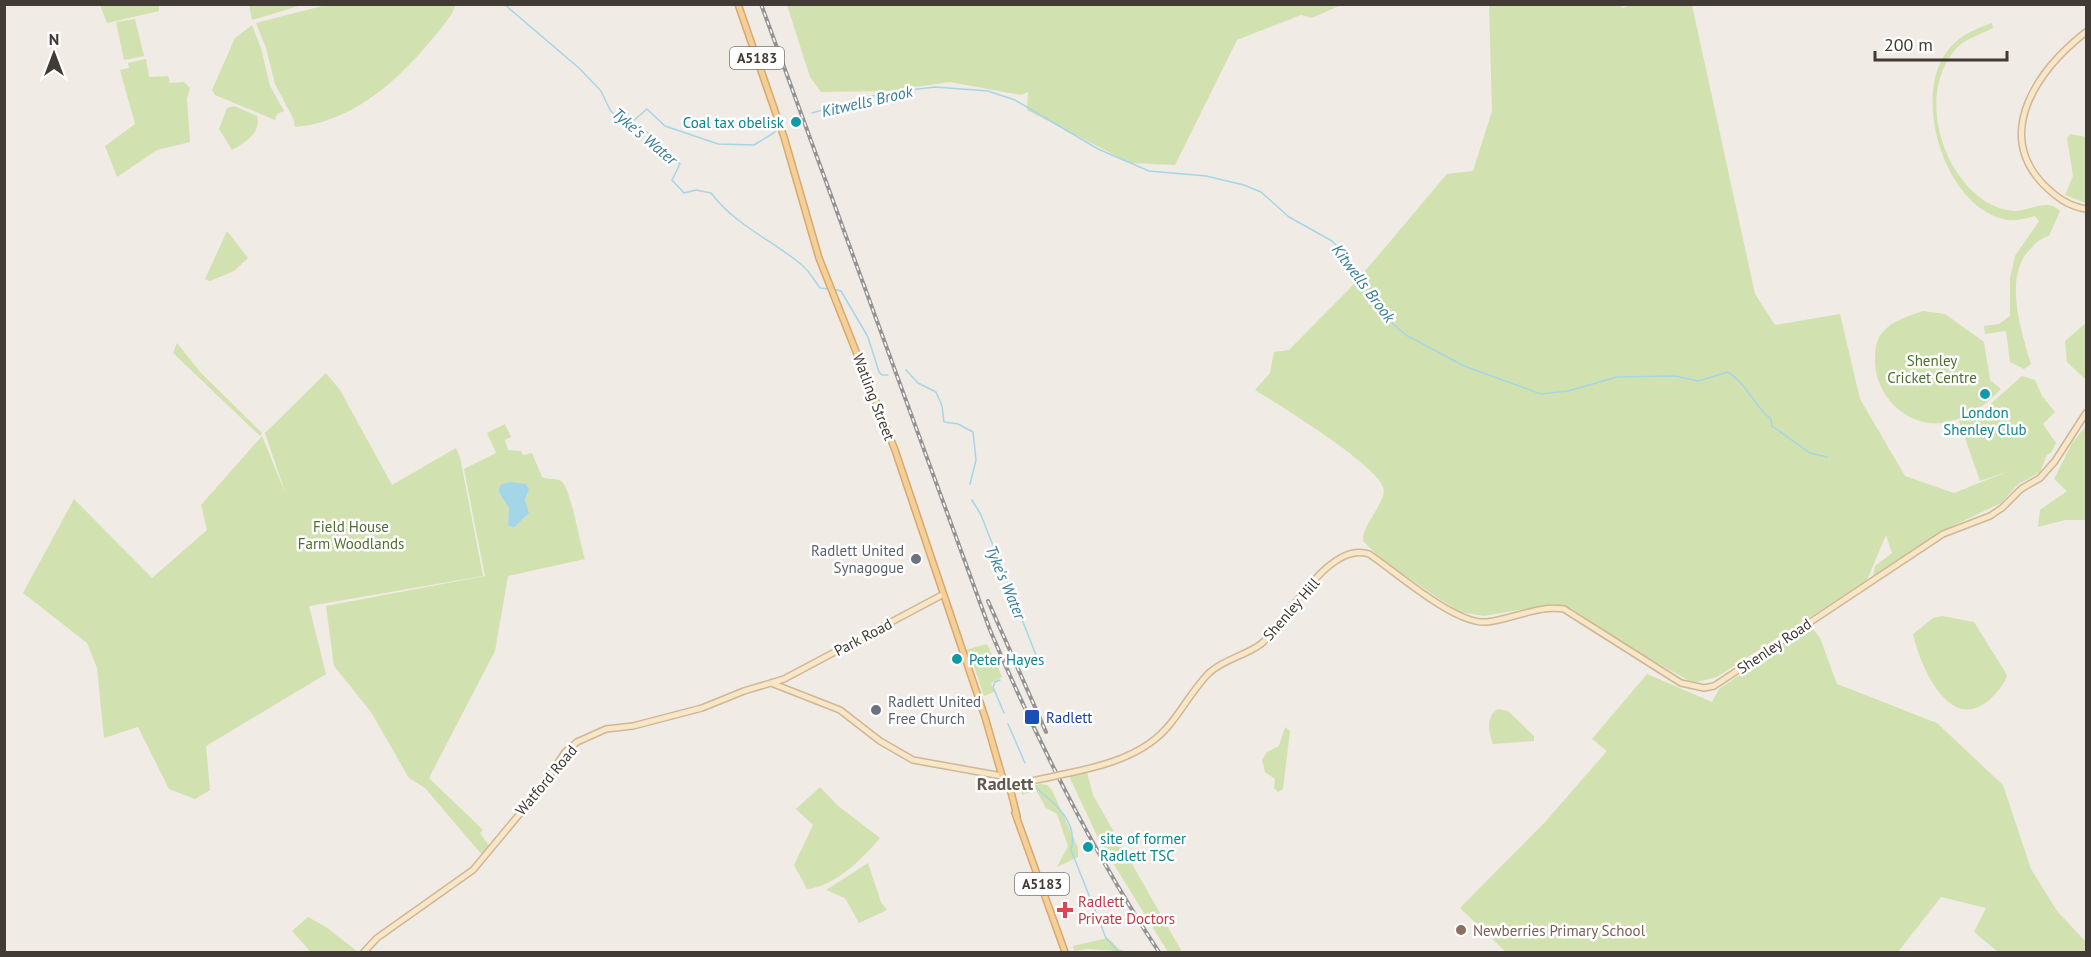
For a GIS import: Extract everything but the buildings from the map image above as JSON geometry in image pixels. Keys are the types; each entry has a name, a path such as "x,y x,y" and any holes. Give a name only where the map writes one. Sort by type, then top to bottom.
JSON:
{"main road":[{"name":"Watling Street","path":"738,4 781,129 808,225 828,283 886,426 985,717 1002,776 1011,792 1017,816 1065,952"}],"street":[{"path":"2086,32 2059,56 2039,82 2028,106 2021,136 2026,161 2038,178 2066,202 2086,209"},
{"name":"Shenley Road","path":"1557,608 1569,610 1609,639 1681,682 1704,688 1714,686 1943,534 1990,516 2021,489 2040,478 2055,461 2086,413"},
{"name":"Shenley Hill","path":"1008,788 1132,755 1150,743 1168,730 1210,673 1232,658 1260,644 1321,574 1336,561 1355,552 1369,554 1451,612 1468,620 1488,622 1557,608"},
{"name":"Park Road","path":"784,679 942,595"},
{"path":"784,679 786,688"},
{"name":"Watford Road","path":"364,952 377,938 473,870 542,787 565,752 577,742 606,729 633,726 702,708 744,691 784,679"},
{"path":"771,683 840,710 867,732 913,760 1002,776"}],"green space":[{"path":"249,4 302,5 252,20"},
{"path":"787,4 1341,5 1312,18 1301,15 1237,40 1175,165 1130,163 1027,110 1028,92 1021,95 950,82 888,91 821,92 810,77"},
{"path":"1617,4 1623,8 1630,5 1692,5 1755,294 1775,325 1840,314 1860,399 1905,476 1954,493 2009,471 1980,481 1959,421 1986,408 2022,376 2035,380 2042,396 2055,412 2043,424 2056,443 2051,453 2047,455 2040,472 2017,485 2001,503 1942,531 1873,576 1875,566 1892,553 1886,535 1867,580 1717,677 1693,683 1629,647 1571,608 1553,604 1484,616 1459,612 1382,560 1363,541 1366,527 1384,493 1377,477 1346,450 1255,390 1270,373 1274,352 1289,350 1355,283 1447,174 1473,171 1492,111 1489,5"},
{"path":"100,5 159,5 159,11 107,23"},
{"path":"326,5 456,5 444,25 401,73 386,86 353,109 335,118 295,127 294,120 275,84 266,48 256,23"},
{"path":"135,19 144,56 124,60 116,22"},
{"path":"1992,23 1993,28 1967,40 1954,51 1943,68 1936,109 1945,150 1967,186 1982,199 2007,210 2016,211 2050,205 2060,211 2049,236 2041,239 2030,249 2017,274 2019,320 2031,364 2024,369 2010,362 2006,331 1985,334 1984,326 1999,324 2010,316 2010,278 2015,256 2039,221 2035,216 2007,220 1983,210 1966,194 1951,174 1934,125 1933,99 1936,76 1944,56 1965,35"},
{"path":"252,25 261,48 270,86 284,111 277,114 275,120 215,95 212,90 235,38"},
{"path":"146,59 149,77 168,76 170,83 184,82 190,88 187,99 190,142 157,150 117,177 105,146 135,124 120,70 129,68 128,63"},
{"path":"234,106 257,116 258,122 251,137 232,150 219,129 227,108"},
{"path":"2070,134 2086,137 2086,203 2065,195 2073,176 2067,138"},
{"path":"227,231 248,258 234,271 210,281 205,279"},
{"name":"Shenley Cricket Centre","path":"1923,311 1945,314 1984,342 1990,380 2001,389 1977,410 1947,422 1920,421 1908,416 1888,399 1877,375 1875,350 1880,335 1896,321"},
{"path":"2086,323 2086,380 2067,362 2065,341"},
{"path":"177,343 201,373 262,433 260,436 173,353"},
{"name":"Field House Farm Woodlands","path":"326,373 340,390 392,485 456,448 460,457 483,576 309,606 326,674 206,746 210,790 195,799 169,789 138,727 104,738 97,668 87,643 23,593 74,499 152,578 207,530 201,505 262,436 286,495 265,433"},
{"path":"505,424 511,437 505,440 508,450 521,451 523,455 532,453 542,477 561,481 565,486 585,559 508,576 495,651 429,778 483,830 480,833 490,847 483,856 425,788 409,778 371,712 334,666 326,606 485,576 464,469 496,453 487,433","holes":["511,482 528,494 525,500 527,515 514,528 508,525 509,508 498,491 501,484"]},
{"path":"2086,426 2086,520 2065,520 2038,527 2040,510 2067,491 2054,479 2072,443"},
{"path":"1942,616 1974,622 2007,675 1994,696 1974,709 1960,708 1948,702 1929,676 1916,646 1913,634 1933,618"},
{"path":"1811,626 1820,638 1837,684 1937,723 2003,785 2031,869 2057,911 2086,942 2086,952 1998,952 1974,932 1986,908 1941,897 1898,952 1506,952 1460,908 1546,821 1607,751 1592,739 1647,674 1712,702 1719,689"},
{"path":"987,644 1002,677 991,683 994,692 984,696 974,666 965,650"},
{"path":"1498,709 1508,711 1534,736 1534,741 1493,744 1489,725 1491,716"},
{"path":"1285,727 1290,731 1283,789 1278,792 1274,788 1275,779 1265,772 1262,760 1267,752 1279,746"},
{"path":"1087,772 1093,795 1182,952 1168,952 1100,842 1069,776"},
{"path":"1040,784 1047,785 1052,790 1078,848 1078,857 1057,867 1068,846 1057,814 1046,808 1036,790 1022,795 1021,789"},
{"path":"820,787 837,805 880,838 857,863 838,877 818,887 807,889 794,865 813,825 796,809"},
{"path":"868,863 881,902 887,910 859,923 845,898 826,890"},
{"path":"308,917 326,927 358,952 311,952 292,931"},
{"path":"1108,938 1119,949 1128,952 1088,949 1074,951 1073,946"}],"water":[{"path":"511,482 526,484 529,490 525,500 529,513 514,528 508,525 509,508 498,491 501,484"}],"waterway":[{"name":"Tyke's Water","path":"504,4 579,68 601,91 610,110 621,121 632,121 656,139 663,151 680,164 672,180 684,193 696,190 711,193 742,223 802,265 820,288 828,289"},
{"name":"Kitwells Brook","path":"812,113 884,93 935,87 988,91 1015,100 1098,149 1149,171 1206,176 1244,185 1261,192 1289,217 1332,241 1346,255 1393,324 1406,335 1464,366 1541,394 1568,391 1617,377 1675,376 1698,381 1728,372 1771,419 1772,426 1810,453 1827,457"},
{"name":"Kitwells Brook","path":"633,121 647,109 665,126 718,144 754,145 775,132"},
{"name":"Tyke's Water","path":"833,289 841,291 868,337 879,372 882,375 888,375"},
{"name":"Tyke's Water","path":"906,370 918,383 936,392 942,406 944,422 958,424 973,432 976,460 970,484"},
{"name":"Tyke's Water","path":"972,500 981,515 1036,655 1036,664"},
{"name":"Tyke's Water","path":"1000,680 995,682 993,687 1004,713"},
{"name":"Tyke's Water","path":"1008,724 1025,763"},
{"name":"Tyke's Water","path":"1036,788 1064,814 1072,831 1071,850 1106,938 1119,952"}],"railway":[{"path":"761,4 990,630 1067,795 1111,875 1159,952"},
{"path":"988,601 1046,732"}],"place":[{"name":"Coal tax obelisk","path":"796,122"},
{"name":"London Shenley Club","path":"1985,394"},
{"name":"Radlett United Synagogue","path":"916,559"},
{"name":"Peter Hayes","path":"957,659"},
{"name":"Radlett United Free Church","path":"876,710"},
{"name":"Radlett","path":"1032,717"},
{"name":"site of former Radlett TSC","path":"1088,847"},
{"name":"Radlett Private Doctors","path":"1065,910"},
{"name":"Newberries Primary School","path":"1461,930"}],"district":[{"name":"Radlett","path":"1005,783"}]}
